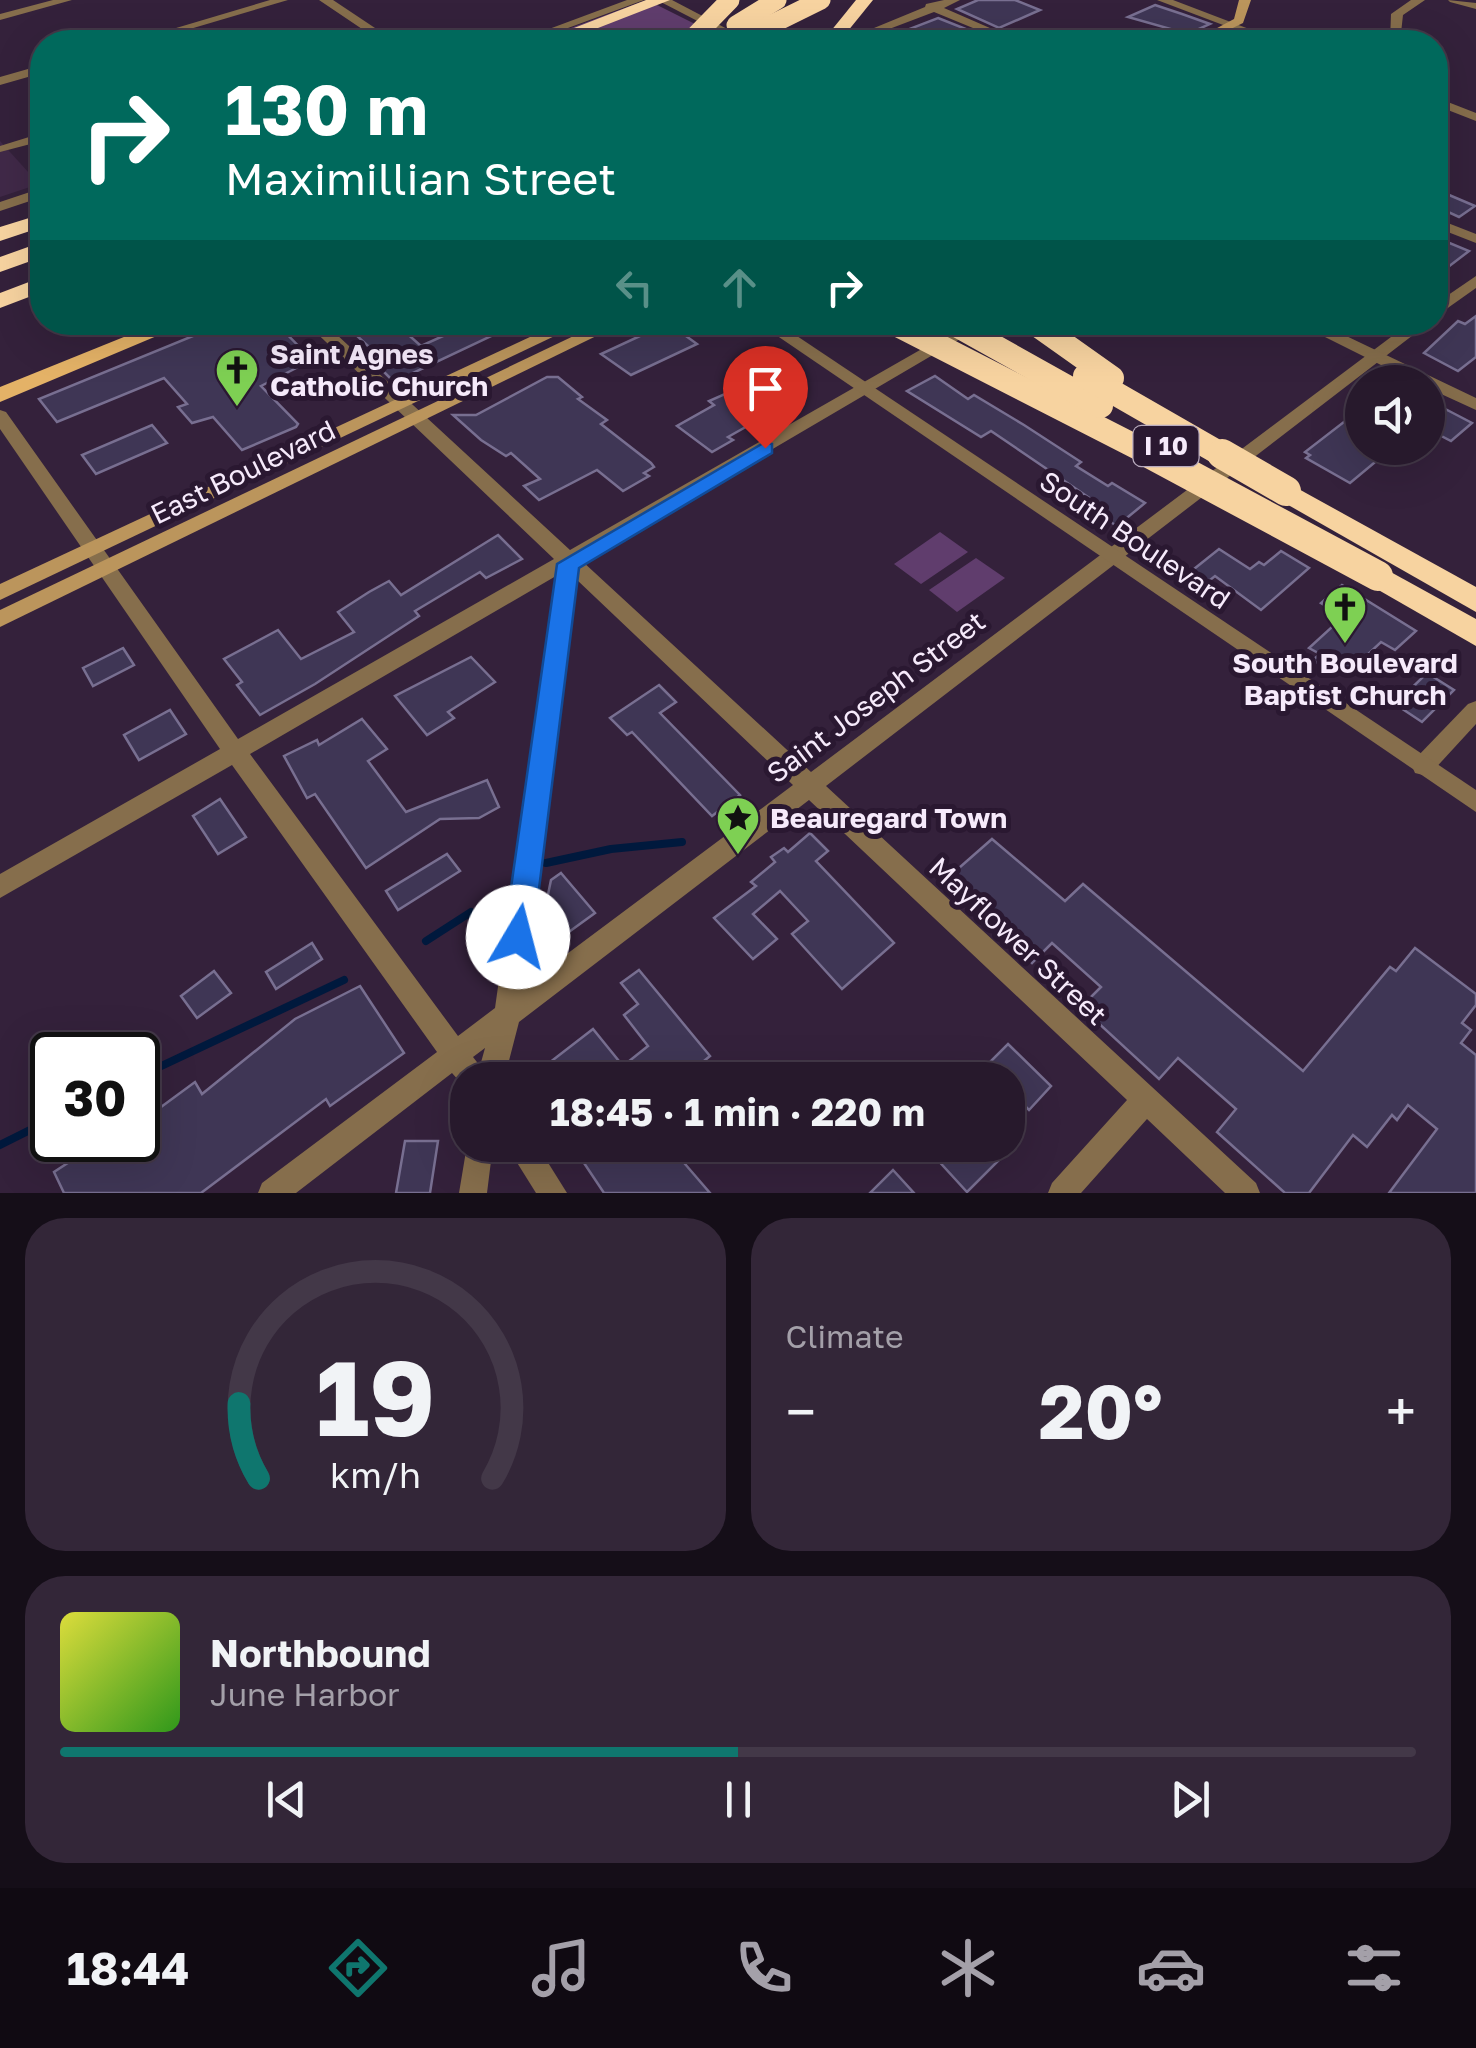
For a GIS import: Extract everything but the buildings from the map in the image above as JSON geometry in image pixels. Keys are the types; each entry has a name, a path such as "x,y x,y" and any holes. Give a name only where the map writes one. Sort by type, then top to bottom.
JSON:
{"highway":[{"path":"580,30 662,0"},
{"path":"701,30 730,0"},
{"path":"736,30 776,0"},
{"path":"744,30 809,0"},
{"path":"747,30 821,0"},
{"path":"840,30 864,0"},
{"path":"0,234 30,224"},
{"path":"3,258 30,239"},
{"path":"3,258 30,252"},
{"path":"0,300 30,289"},
{"path":"0,318 30,307"},
{"path":"918,335 1086,419 1378,576"},
{"name":"I 10","path":"974,335 1094,402 1476,634"},
{"path":"1016,335 1286,492"},
{"name":"I 10","path":"1051,335 1286,492 1476,602"}],"main road":[{"path":"1221,30 1239,21 1244,0"},
{"path":"0,395 148,335"},
{"name":"East Boulevard","path":"408,412 552,335"},
{"name":"East Boulevard","path":"0,619 99,559 408,412 587,335"},
{"name":"East Boulevard","path":"0,593 99,559"}],"street":[{"path":"0,18 66,0"},
{"path":"177,30 282,0"},
{"path":"330,3 356,0"},
{"path":"554,30 638,0"},
{"path":"662,0 722,30"},
{"path":"917,0 987,30"},
{"path":"877,30 954,0"},
{"path":"1164,0 1245,30"},
{"path":"1396,30 1397,14 1419,0"},
{"path":"1454,0 1476,6"},
{"path":"330,3 371,30"},
{"path":"0,82 30,73"},
{"path":"1448,107 1476,117"},
{"path":"4,148 30,140"},
{"path":"0,207 30,196"},
{"path":"1448,227 1476,239"},
{"path":"1448,302 1476,280"},
{"name":"Mayflower Street","path":"326,335 1246,1193"},
{"name":"South Boulevard","path":"784,335 1476,802"},
{"path":"0,887 568,564 959,335"},
{"path":"1330,335 1476,405"},
{"name":"Saint Joseph Street","path":"272,1193 1405,335"},
{"path":"0,416 235,752 460,1062"},
{"path":"495,1062 508,1012 568,564"},
{"path":"1423,766 1476,710"},
{"path":"1062,1193 1146,1099"},
{"path":"473,1193 477,1162"},
{"path":"532,1162 553,1193"}],"shaded area":[{"path":"649,1 707,30 565,30"},
{"path":"0,141 30,174 30,187 0,197"},
{"path":"940,532 968,552 921,584 894,564"},
{"path":"976,558 1005,578 957,612 929,590"}],"waterway":[{"path":"546,863 611,849 682,842"},
{"path":"426,941 471,912"},
{"path":"160,1067 344,980"},
{"path":"0,1145 30,1130"}],"place":[{"name":"Saint Agnes Catholic Church","path":"237,408"},
{"name":"South Boulevard Baptist Church","path":"1345,645"},
{"name":"Beauregard Town","path":"738,856"}],"route":[{"path":"518,937 568,564 765,448"}]}
